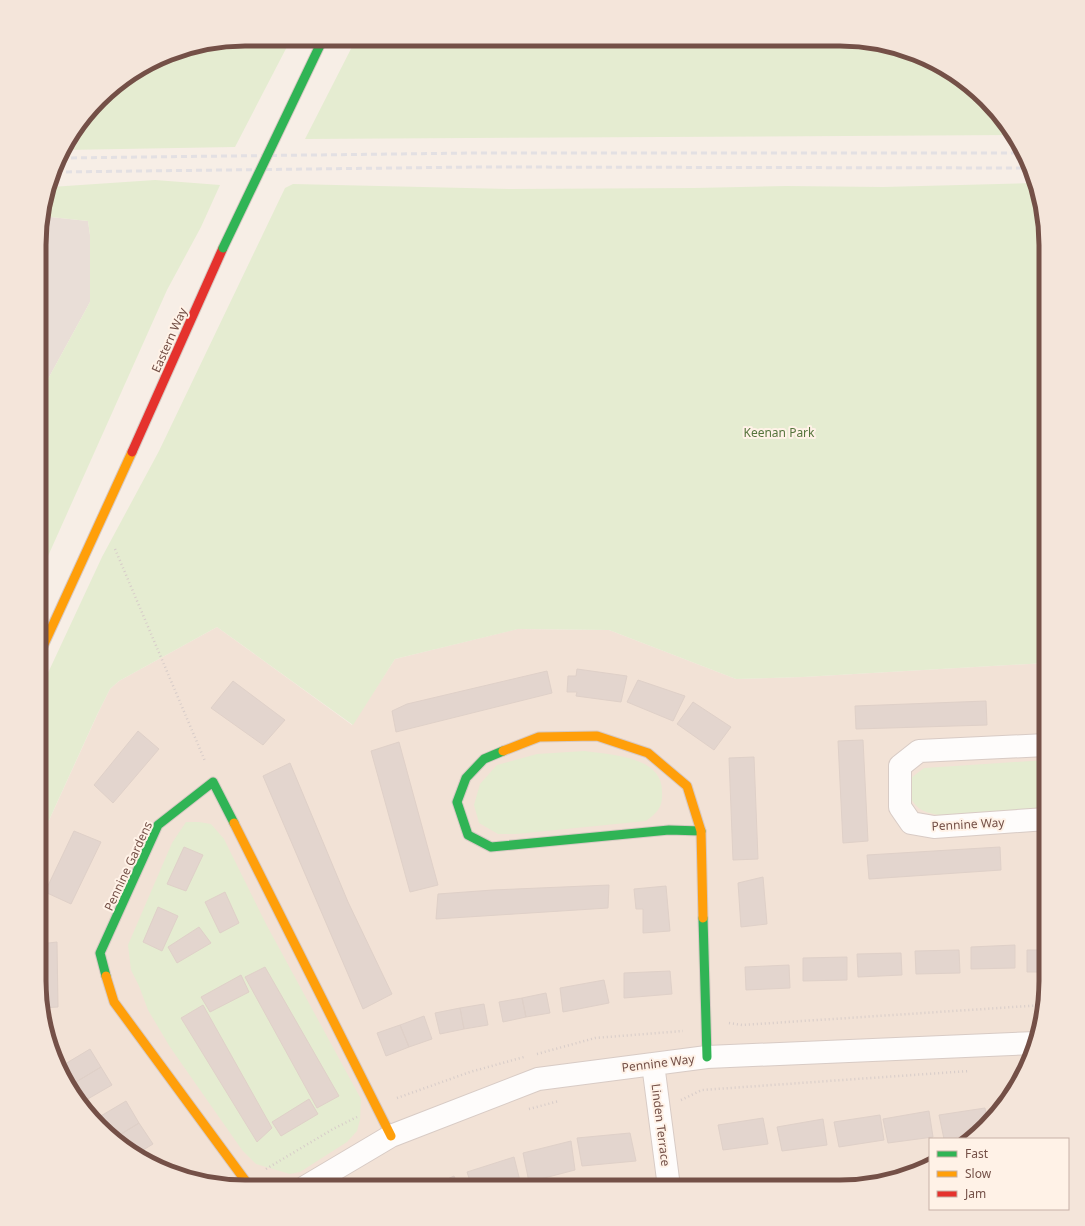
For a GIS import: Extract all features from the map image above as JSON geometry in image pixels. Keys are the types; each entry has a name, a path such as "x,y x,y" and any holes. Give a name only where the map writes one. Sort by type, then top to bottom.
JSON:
{"street":[{"name":"Eastern Way","path":"46,640 95,535 223,248 320,46"},
{"path":"701,831 669,830 491,847 468,835 457,802 466,778 484,759 539,737 596,736 648,753 687,786 701,831 707,1057"},
{"name":"Pennine Way","path":"1039,745 919,751 900,766 900,807 911,824 934,827 1039,820"},
{"path":"213,782 391,1136"},
{"name":"Pennine Gardens","path":"213,782 158,825 100,953 114,1002 245,1180"},
{"name":"Pennine Way","path":"317,1180 391,1136 538,1079 707,1057 1029,1043"},
{"name":"Linden Terrace","path":"653,1064 668,1180"}],"path":[{"path":"95,535 112,543 194,733 213,782"}],"shaded area":[{"path":"48,217 88,221 90,235 90,302 48,379 46,386 46,232"},
{"path":"217,627 352,725 395,659 517,629 609,630 736,679 803,677 1039,663 1039,994 1032,1033 1019,1069 1006,1092 990,1112 962,1138 929,1138 928,1160 892,1173 853,1180 232,1180 193,1173 157,1160 134,1147 114,1131 95,1112 79,1092 61,1057 53,1033 46,994 46,827 110,689 119,681"}],"green space":[{"path":"232,46 287,46 235,147 70,150 79,134 104,104 134,79 157,66 193,53"},
{"path":"352,46 853,46 892,53 916,61 951,79 981,104 1007,135 305,139"},
{"path":"155,180 220,185 201,227 167,290 46,561 46,385 90,302 90,235 88,221 48,217 55,187"},
{"name":"Keenan Park","path":"1029,183 1032,193 1039,232 1039,663 803,677 736,679 609,630 518,629 395,659 353,725 217,627 119,681 110,689 46,827 46,677 102,557 159,451 285,188 293,184 509,189 786,186 883,187"},
{"path":"585,751 633,759 654,771 660,779 662,791 662,801 657,812 646,821 516,834 498,834 479,823 474,805 480,784 497,765 537,754"},
{"path":"1039,760 1039,808 938,815 926,812 915,805 907,790 911,778 924,768"},
{"path":"186,822 211,824 224,839 266,924 361,1099 360,1120 357,1131 347,1142 300,1172 290,1174 256,1164 242,1150 170,1047 148,1010 131,970 128,945 172,843"}],"building":[{"path":"577,669 627,676 621,702 576,696 577,692 567,692 568,676 576,676"},
{"path":"547,671 552,693 396,732 392,711 407,704"},
{"path":"638,680 685,696 673,721 627,702"},
{"path":"233,681 285,720 263,745 211,708"},
{"path":"986,701 987,725 856,729 855,706"},
{"path":"693,702 731,727 714,750 677,724"},
{"path":"138,731 159,749 113,803 94,785"},
{"path":"863,740 868,841 843,843 838,741"},
{"path":"399,742 438,885 410,892 371,751"},
{"path":"754,757 758,859 733,860 729,758"},
{"path":"290,763 348,902 392,994 363,1009 263,776"},
{"path":"74,831 101,842 71,904 46,892"},
{"path":"184,847 203,855 186,891 167,884"},
{"path":"1000,847 1001,870 869,879 867,855"},
{"path":"763,877 767,924 741,927 738,883"},
{"path":"609,885 608,908 436,919 438,894"},
{"path":"666,886 670,931 643,933 643,909 636,909 634,889"},
{"path":"225,892 239,923 220,933 205,902"},
{"path":"158,907 178,916 162,951 143,942"},
{"path":"199,927 211,943 177,963 168,947"},
{"path":"57,942 58,1007 48,1008 46,994 46,943"},
{"path":"1015,945 1015,968 971,969 971,947"},
{"path":"959,950 960,973 916,974 915,951"},
{"path":"1027,950 1039,950 1039,972 1027,972"},
{"path":"901,953 902,975 858,977 857,954"},
{"path":"847,957 847,980 803,981 803,958"},
{"path":"789,965 790,988 746,990 745,967"},
{"path":"265,967 339,1096 317,1108 245,977"},
{"path":"670,971 672,994 624,998 624,973"},
{"path":"241,975 249,992 210,1012 201,997"},
{"path":"604,980 609,1003 563,1012 560,988"},
{"path":"546,993 550,1013 526,1017 522,998"},
{"path":"522,998 526,1017 503,1022 499,1002"},
{"path":"484,1004 488,1025 464,1029 460,1008"},
{"path":"203,1005 272,1128 257,1142 181,1018"},
{"path":"460,1008 464,1029 440,1034 435,1013"},
{"path":"424,1016 432,1039 409,1047 400,1025"},
{"path":"400,1025 409,1047 386,1056 377,1033"},
{"path":"90,1049 101,1067 76,1082 65,1064"},
{"path":"101,1067 112,1085 86,1100 76,1082"},
{"path":"309,1099 318,1114 281,1136 272,1122"},
{"path":"126,1101 139,1123 119,1135 99,1117"},
{"path":"985,1108 986,1116 964,1136 944,1138 939,1115"},
{"path":"929,1111 933,1137 888,1143 883,1119"},
{"path":"880,1115 884,1140 839,1147 834,1122"},
{"path":"763,1118 768,1144 723,1150 718,1125"},
{"path":"823,1119 827,1145 782,1151 777,1127"},
{"path":"139,1123 153,1144 141,1151 119,1135"},
{"path":"630,1133 636,1161 582,1166 577,1138"},
{"path":"571,1141 575,1170 537,1180 529,1180 523,1153"},
{"path":"514,1157 520,1180 470,1180 467,1172"},
{"path":"454,1176 456,1180 445,1180"}],"railway":[{"path":"66,158 477,153 1017,153"},
{"path":"60,172 477,167 1024,168"}],"traffic: fast":[{"path":"223,248 320,46"},
{"path":"503,751 484,759 466,778 457,802 468,835 491,847 669,830 701,831"},
{"path":"106,976 100,953 158,825 213,782 234,823"},
{"path":"703,918 707,1057"}],"traffic: slow":[{"path":"46,640 132,452"},
{"path":"503,751 539,737 597,736 648,753 687,786 701,831 703,918"},
{"path":"234,823 391,1136"},
{"path":"106,976 114,1002 245,1180"}],"traffic: jam":[{"path":"132,452 223,248"}]}
